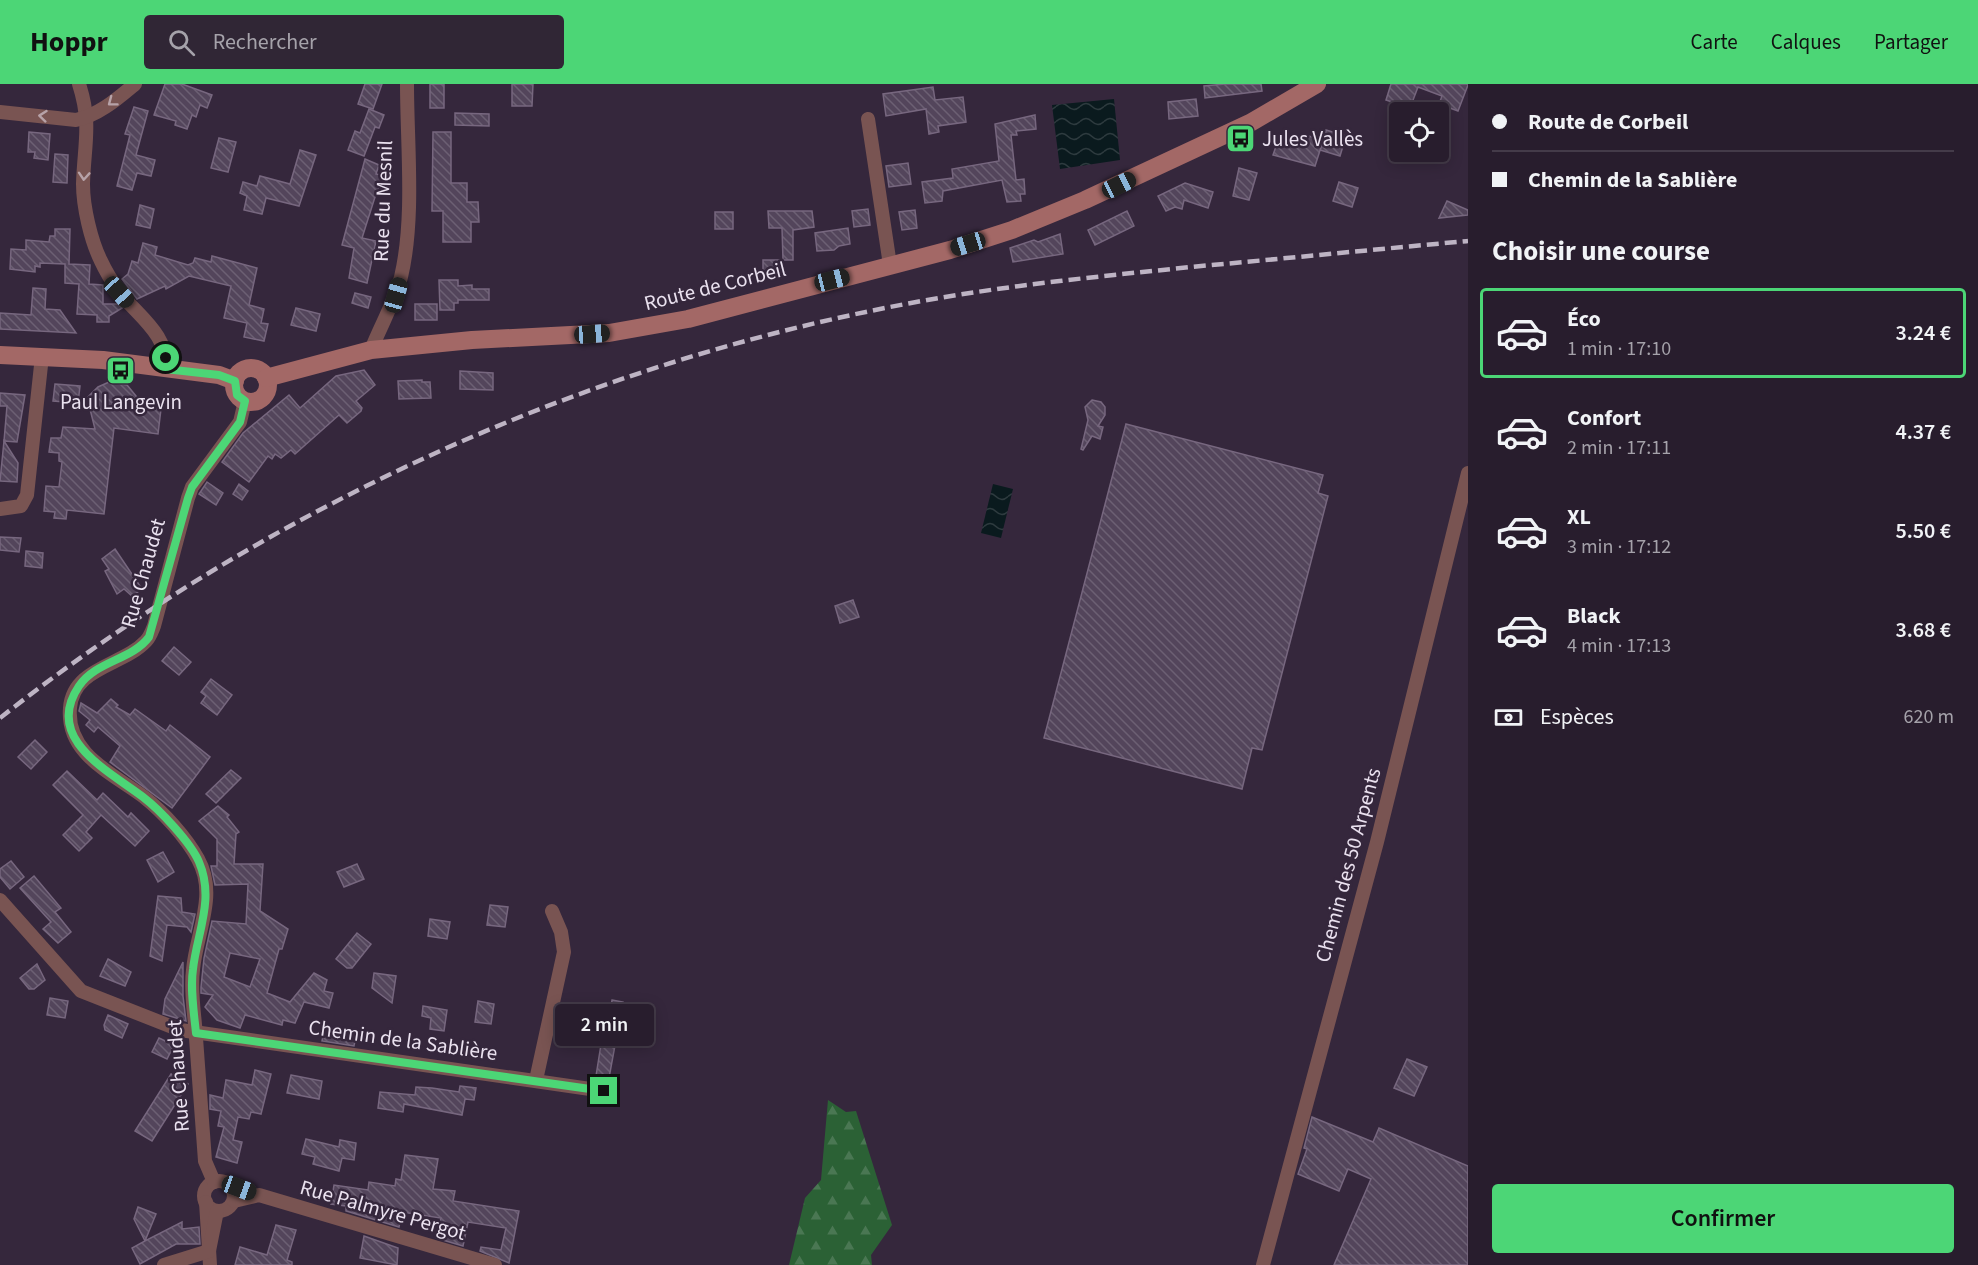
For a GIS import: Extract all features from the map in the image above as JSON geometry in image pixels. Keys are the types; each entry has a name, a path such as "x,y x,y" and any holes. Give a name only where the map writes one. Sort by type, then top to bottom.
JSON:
{"main road":[{"name":"Route de Corbeil","path":"266,378 371,350 472,340 609,333 688,319 890,265 1012,230 1085,200 1250,123 1317,84"},
{"path":"0,355 103,360 219,375 235,381"},
{"path":"250,368 260,371 266,378 267,389 261,399 245,401 237,395 235,381 240,372 250,368"}],"street":[{"path":"79,84 87,118 88,134 83,187 98,254 119,292 160,339 166,358 165,369"},
{"path":"0,112 76,120 87,118 102,110 135,84"},
{"name":"Rue du Mesnil","path":"371,350 396,295 405,252 408,207 407,84"},
{"path":"868,119 890,265"},
{"path":"0,509 9,510 21,506 27,495 42,356"},
{"name":"Rue Chaudet","path":"214,1182 205,1161 193,970 201,938 207,892 202,870 190,847 153,805 82,750 70,726 70,705 81,683 89,676 138,648 149,637 188,498 225,439 240,422 245,401"},
{"name":"Chemin des 50 Arpents","path":"1263,1265 1377,842 1468,473"},
{"name":"Chemin de la Sablière","path":"0,900 81,991 180,1030 604,1091"},
{"path":"536,1080 564,952 561,932 552,911"},
{"path":"210,1265 211,1206 207,1188 214,1182 224,1182 233,1194 225,1210 211,1206"},
{"name":"Rue Palmyre Pergot","path":"233,1194 258,1195 495,1265"},
{"path":"164,1265 209,1251"}],"green space":[{"path":"828,1100 846,1112 856,1111 892,1225 871,1255 872,1265 789,1265 805,1198 821,1180"}],"water":[{"path":"1114,99 1120,160 1060,169 1052,105"},
{"path":"993,484 1013,489 1001,538 981,533"}],"building":[{"path":"165,84 182,84 212,95 207,108 200,105 196,117 192,115 187,129 175,125 176,121 154,115"},
{"path":"365,84 382,84 373,109 358,104"},
{"path":"430,84 444,84 444,108 430,108"},
{"path":"512,84 533,84 532,106 512,106"},
{"path":"1261,84 1262,91 1205,98 1204,86"},
{"path":"1391,84 1468,84 1458,111 1449,108 1449,102 1440,102 1442,96 1418,87 1412,102 1386,100"},
{"path":"933,87 935,100 963,97 966,122 938,126 939,132 929,134 926,109 886,116 883,94"},
{"path":"1196,99 1198,116 1169,119 1168,102"},
{"path":"134,107 148,111 136,155 155,160 151,176 137,173 132,190 117,186 130,135 125,134"},
{"path":"369,109 384,115 379,128 375,127 364,156 348,150 355,131 360,133"},
{"path":"455,113 489,114 489,126 455,125"},
{"path":"1035,115 1036,129 1016,131 1017,135 1011,135 1016,180 1024,179 1025,194 1020,194 1021,201 1007,202 1002,180 943,191 942,201 925,203 922,182 953,178 952,169 999,161 995,124"},
{"path":"1326,130 1346,136 1340,156 1320,150"},
{"path":"29,132 50,134 48,160 34,158 35,152 28,152"},
{"path":"433,132 451,132 451,183 467,183 467,202 478,202 479,222 471,222 471,242 443,242 443,211 432,211"},
{"path":"1303,134 1323,141 1315,166 1273,155 1280,135 1300,141"},
{"path":"219,138 236,142 228,172 211,168"},
{"path":"300,150 316,155 299,206 266,198 262,214 244,210 247,196 240,193 243,182 257,186 260,176 290,184"},
{"path":"55,154 68,155 67,183 53,182"},
{"path":"365,159 379,165 376,174 385,176 381,189 379,188 375,197 362,238 376,241 367,283 349,278 354,248 342,245"},
{"path":"908,163 911,184 889,187 886,166"},
{"path":"1239,168 1257,173 1249,200 1233,196"},
{"path":"1339,182 1358,188 1352,207 1333,201"},
{"path":"1185,183 1213,192 1208,208 1184,200 1182,209 1175,207 1166,211 1158,196"},
{"path":"1447,201 1468,210 1468,215 1439,218"},
{"path":"140,205 154,209 150,228 136,225"},
{"path":"868,209 870,225 854,227 852,211"},
{"path":"915,210 917,228 902,230 899,212"},
{"path":"768,211 812,211 814,227 793,230 793,260 783,260 782,228 769,228"},
{"path":"1127,211 1134,226 1095,245 1088,230"},
{"path":"715,212 733,212 733,229 715,229"},
{"path":"848,228 850,244 839,246 834,250 817,251 815,233"},
{"path":"55,229 70,229 69,264 90,265 89,284 103,285 103,304 118,304 122,308 109,316 109,322 97,322 97,315 77,314 79,284 65,283 65,264 40,263 40,267 35,266 35,272 10,269 11,249 26,250 26,240 49,242 50,236 55,236"},
{"path":"1060,234 1063,254 1013,262 1010,248"},
{"path":"143,243 157,247 155,255 188,265 193,263 195,258 211,262 212,256 257,268 249,305 264,309 261,323 268,324 264,341 244,337 247,323 224,318 231,286 189,276 166,289 165,286 137,299 122,279 128,274 132,261 138,263"},
{"path":"763,260 781,260 781,278 763,277"},
{"path":"439,280 458,280 458,286 472,285 472,289 489,289 489,300 458,300 458,303 454,303 454,310 440,310"},
{"path":"33,288 46,289 45,309 60,310 76,333 0,329 0,313 31,315"},
{"path":"355,293 371,297 368,308 352,303"},
{"path":"415,304 437,304 437,320 415,320"},
{"path":"296,308 320,314 316,331 291,325"},
{"path":"364,370 375,385 356,401 362,408 361,411 347,423 339,415 295,454 291,450 281,458 275,454 272,459 268,456 249,482 222,462 243,433 289,395 300,408 336,376"},
{"path":"460,371 493,373 493,390 460,389"},
{"path":"422,380 422,382 430,382 431,398 399,399 398,381"},
{"path":"109,382 127,385 145,407 161,409 158,434 114,428 104,514 67,510 66,519 54,518 55,512 44,511 46,486 59,487 62,462 59,461 59,453 49,452 51,438 61,438 63,427 95,429 89,405 81,404 98,387"},
{"path":"55,384 80,386 78,403 53,401"},
{"path":"0,393 25,395 17,442 4,441 7,406 0,406"},
{"path":"1092,400 1101,402 1105,407 1105,415 1098,426 1103,427 1100,439 1092,436 1083,450 1081,449 1088,420 1085,407"},
{"path":"1126,424 1323,475 1318,493 1328,496 1262,750 1252,748 1242,789 1044,738"},
{"path":"4,441 18,463 17,482 0,481"},
{"path":"207,482 223,493 216,505 199,494"},
{"path":"239,484 248,491 242,500 233,494"},
{"path":"0,537 21,538 19,552 0,550"},
{"path":"115,549 142,589 132,596 124,589 117,594 105,571 109,569 102,559"},
{"path":"26,551 43,553 42,568 25,566"},
{"path":"853,600 859,617 840,623 835,606"},
{"path":"174,647 191,662 179,675 162,661"},
{"path":"211,679 232,695 217,715 201,703 206,696 201,692"},
{"path":"111,699 118,705 116,707 130,715 135,709 166,731 170,725 210,757 172,808 110,762 120,746 98,727 94,732 86,725 90,720 79,711 81,703 97,713"},
{"path":"35,740 47,752 31,769 18,757"},
{"path":"231,770 241,778 216,803 206,794"},
{"path":"67,771 97,800 103,793 128,817 131,813 149,831 135,846 101,815 86,832 92,838 79,851 63,835 83,815 53,785"},
{"path":"218,806 229,815 227,817 239,832 236,834 234,864 263,864 260,911 288,929 282,949 279,949 267,993 290,1002 314,973 327,980 324,991 333,993 329,1008 304,1002 295,1023 283,1020 282,1025 245,1015 240,1028 217,1020 205,1007 213,995 201,993 204,958 212,921 246,924 248,884 215,885 211,866 217,866 217,839 199,821","holes":["230,953 260,959 250,987 224,977"]},
{"path":"163,852 174,872 158,882 147,860"},
{"path":"11,861 24,877 10,889 0,877 0,869"},
{"path":"357,864 364,879 344,887 337,872"},
{"path":"34,876 61,908 55,912 71,932 58,943 43,929 51,922 20,888"},
{"path":"158,896 181,898 182,912 195,914 191,932 187,927 167,925 162,961 150,956"},
{"path":"490,905 508,907 505,927 487,925"},
{"path":"430,919 450,922 447,939 428,936"},
{"path":"357,933 371,944 352,968 347,968 336,959"},
{"path":"108,959 131,972 125,986 100,976"},
{"path":"183,962 186,1021 163,1014 165,999"},
{"path":"37,964 45,980 34,989 29,989 20,978"},
{"path":"374,973 396,976 392,1003 372,988"},
{"path":"50,998 68,1001 65,1018 47,1015"},
{"path":"612,1000 623,1002 609,1078 596,1076 605,1019 602,1018 605,1005 611,1006"},
{"path":"478,1001 494,1004 491,1024 475,1022"},
{"path":"423,1006 447,1010 444,1031 430,1029 431,1018 422,1016"},
{"path":"108,1015 128,1024 122,1038 105,1030 104,1025"},
{"path":"324,1032 356,1036 354,1046 322,1041"},
{"path":"159,1038 174,1045 167,1059 152,1052"},
{"path":"1407,1059 1427,1067 1414,1096 1394,1088"},
{"path":"255,1070 271,1074 261,1114 251,1112 249,1119 238,1117 233,1140 242,1142 237,1163 216,1157 224,1127 218,1126 221,1111 210,1109 210,1095 223,1098 226,1080 252,1085"},
{"path":"171,1074 188,1084 152,1141 135,1131"},
{"path":"291,1075 322,1081 319,1099 287,1093"},
{"path":"460,1086 476,1088 474,1100 465,1099 462,1115 404,1104 403,1112 378,1108 380,1092 415,1095 416,1087 459,1092"},
{"path":"1312,1117 1373,1142 1379,1128 1468,1166 1468,1265 1334,1265 1371,1179 1348,1169 1339,1191 1298,1174 1307,1149 1304,1148"},
{"path":"306,1139 339,1147 340,1140 356,1143 354,1160 342,1158 339,1171 313,1164 315,1157 302,1154"},
{"path":"405,1155 438,1159 433,1189 455,1191 453,1201 519,1211 509,1263 480,1251 481,1247 501,1250 506,1228 468,1222 463,1246 436,1238 441,1218 402,1212 399,1227 346,1211 346,1206 331,1204 334,1185 368,1190 369,1182 395,1186 396,1179 401,1180"},
{"path":"138,1207 156,1214 145,1241 134,1219"},
{"path":"182,1222 182,1229 199,1227 200,1244 176,1244 140,1264 132,1248"},
{"path":"276,1225 296,1230 287,1260 292,1262 292,1265 235,1265 240,1247 267,1255"},
{"path":"364,1236 398,1248 397,1265 360,1258"}],"railway":[{"path":"0,718 102,643 208,574 317,511 430,455 547,406 666,365 787,330 911,303 983,291 1128,273 1468,241"}],"place":[{"name":"Jules Vallès","path":"1241,139"},
{"name":"Paul Langevin","path":"121,371"}],"route":[{"path":"166,358 165,369 219,375 235,381 235,391 245,401 244,410 240,422 192,487 180,521 154,626 149,637 138,648 99,668 81,683 70,705 70,726 78,744 90,759 153,805 198,859 207,892 201,938 193,970 196,1033 604,1091"}]}
